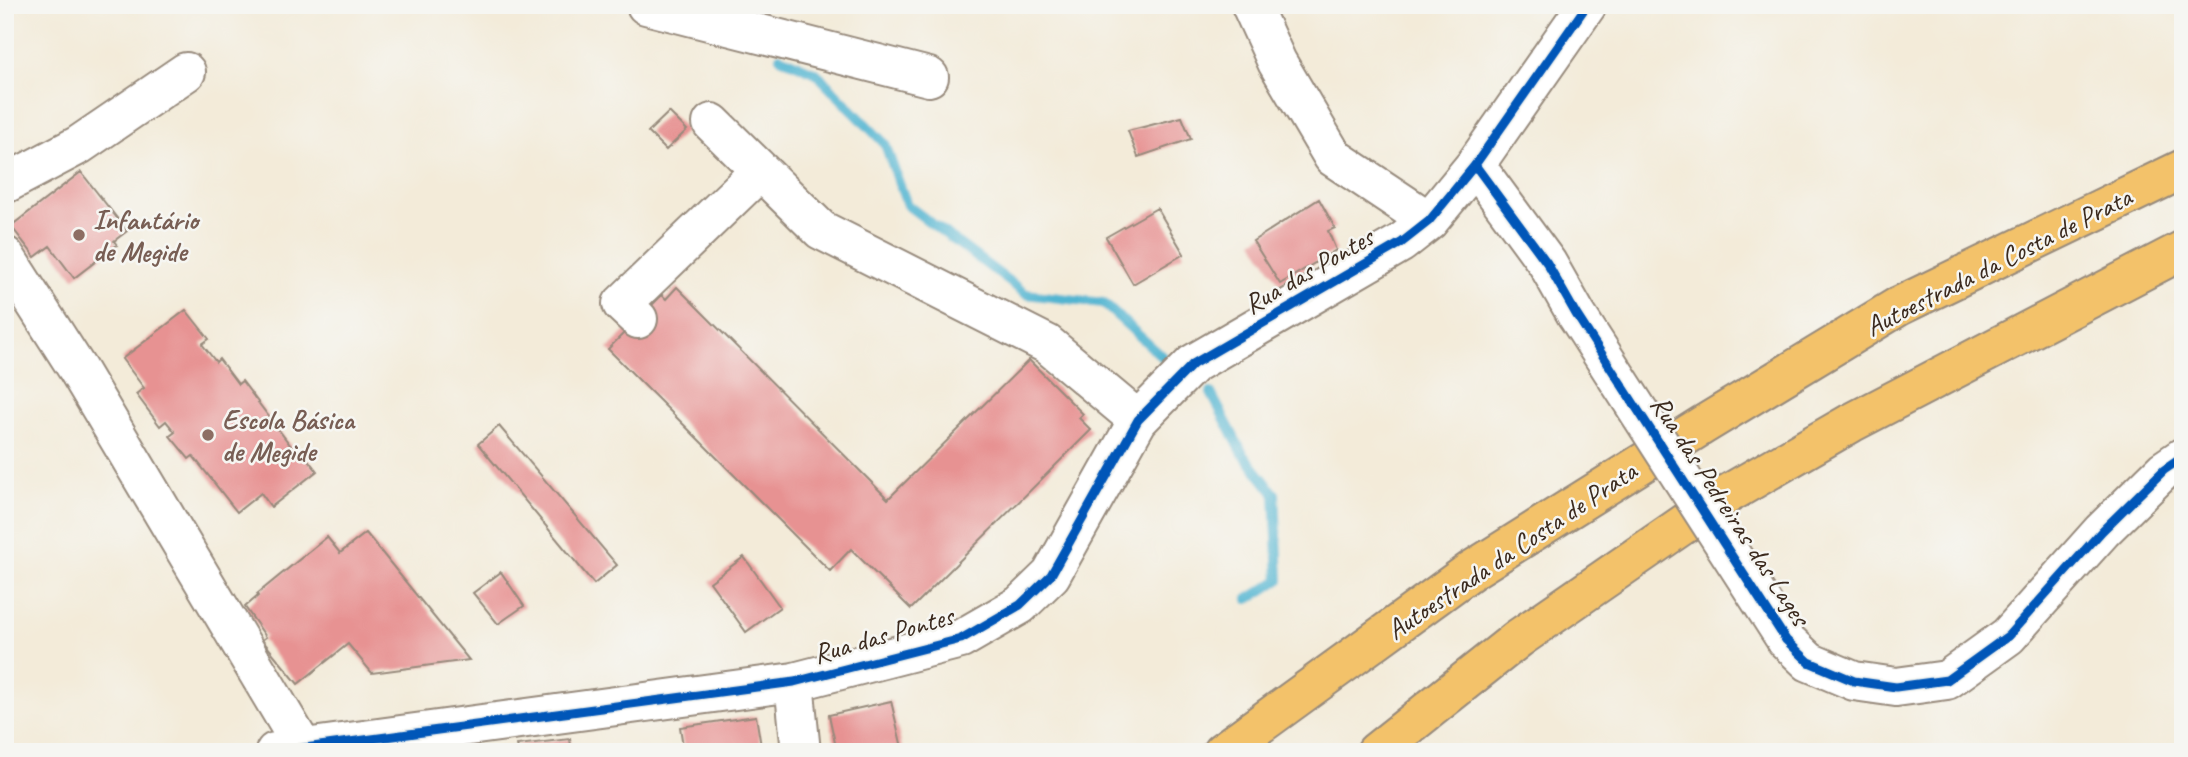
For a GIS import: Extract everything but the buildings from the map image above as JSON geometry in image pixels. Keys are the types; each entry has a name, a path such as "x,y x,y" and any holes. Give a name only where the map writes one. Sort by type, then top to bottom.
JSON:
{"highway":[{"name":"Autoestrada da Costa de Prata","path":"1222,752 1472,570 1899,306 2183,169"},
{"path":"1376,752 1519,638 1726,495 1851,423 2183,250"}],"street":[{"path":"646,5 929,77"},
{"path":"1251,5 1277,62 1333,157 1429,221"},
{"name":"Rua das Pontes","path":"289,750 794,682 961,639 1020,605 1051,575 1138,420 1193,364 1401,243 1429,221 1475,165 1587,5"},
{"path":"5,184 79,145 187,72"},
{"path":"712,123 821,230 1046,344 1138,420"},
{"name":"Rua das Pedreiras das Lages","path":"1475,165 1547,263 1576,314 1786,640 1810,662 1854,681 1895,687 1947,680 2008,636 2102,531 2164,470 2183,457"},
{"path":"638,319 622,304 761,171"},
{"path":"5,256 78,370 289,750"},
{"path":"794,682 800,752"}],"waterway":[{"path":"780,57 816,73 885,144 907,205 1026,294 1103,303 1166,360"},
{"path":"1211,393 1243,454 1275,494 1279,580 1248,599"}],"cycle path":[{"path":"275,752 794,682 961,639 1020,605 1051,575 1138,420 1193,364 1401,243 1429,221 1475,165 1587,5"},
{"path":"1475,165 1547,263 1576,314 1786,640 1809,662 1854,681 1896,687 1947,680 2008,636 2102,531 2164,470 2183,457"}],"place":[{"name":"Infantário de Megide","path":"79,235"},
{"name":"Escola Básica de Megide","path":"208,435"}]}
